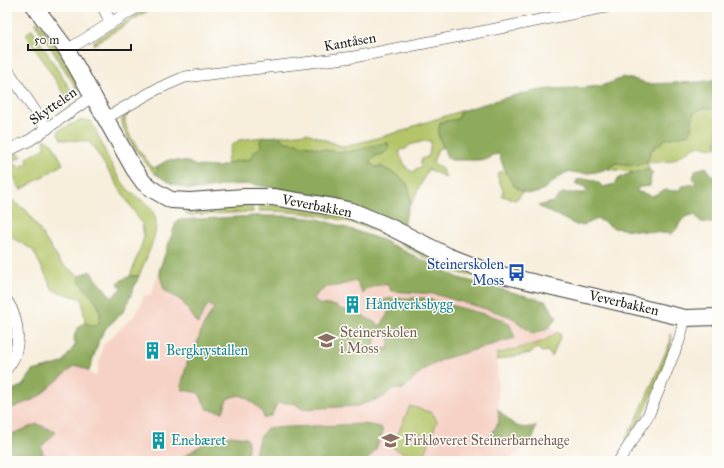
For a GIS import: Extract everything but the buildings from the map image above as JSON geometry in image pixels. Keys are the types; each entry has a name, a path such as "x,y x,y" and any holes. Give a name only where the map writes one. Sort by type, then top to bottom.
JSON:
{"street":[{"name":"Veverbakken","path":"35,7 67,50 134,169 144,183 171,200 190,201 244,197 273,197 334,207 352,212 388,226 448,256 489,272 684,318 717,317"},
{"path":"103,7 111,23"},
{"path":"67,50 137,7"},
{"name":"Kantåsen","path":"106,118 157,89 185,77 354,57 606,7"},
{"path":"7,69 47,130"},
{"name":"Skyttelen","path":"7,151 47,130 93,96"},
{"path":"7,301 13,315 18,345 14,359 7,368"},
{"path":"619,461 648,416 679,341 684,318"}],"shaded area":[{"name":"Steinerskolen i Moss","path":"287,216 318,219 382,240 459,278 545,301 549,304 554,315 557,317 549,328 558,332 542,342 497,354 499,422 491,436 526,446 509,461 7,461 7,410 37,398 74,366 79,366 96,377 103,345 134,316 144,295 151,295 177,220"}],"green space":[{"path":"149,7 154,7 93,45 94,41"},
{"path":"38,22 52,40 77,83 77,89 36,25 35,23"},
{"path":"32,29 73,94 68,100 26,34"},
{"path":"623,77 641,81 646,84 700,82 717,79 717,109 704,108 694,112 690,134 666,139 651,150 647,163 633,165 616,163 608,168 594,172 567,172 543,190 531,194 524,192 512,182 504,168 499,154 492,155 488,159 451,160 447,157 438,134 440,122 458,119 461,111 521,94 552,89 594,87 613,82"},
{"path":"704,108 717,109 717,148 696,146 672,161 647,163 649,169 634,173 608,169 616,163 633,165 666,139 690,134 694,112"},
{"path":"461,111 458,119 453,120 438,134 444,147 438,149 433,162 441,168 447,178 428,169 411,205 408,185 398,176 381,166 376,167 370,163 375,156 384,154 388,143 352,151 340,152 285,142 279,136 307,133 341,146 351,145 410,129 411,127","holes":["424,141 431,141 429,156 422,159 420,164 422,167 417,168 414,172 408,170 400,156 400,150 406,149 410,145"]},
{"path":"128,113 125,121 126,127 136,146 153,168 156,167 158,169 154,173 134,147 125,132 122,124 122,118"},
{"path":"81,120 91,121 111,164 121,181 131,192 149,206 155,215 155,234 139,276 130,276 144,238 142,224 92,145 85,141 61,139 58,133 59,130"},
{"path":"279,136 286,142 340,152 352,151 388,143 389,150 375,156 370,163 376,167 381,166 397,175 404,180 408,186 410,192 409,206 402,227 290,194 290,191 250,184 226,185 198,190 188,189 172,184 154,173 158,169 156,167 168,160 188,162 196,166 219,167 236,161 251,159 254,152 261,147 260,140 264,137"},
{"path":"264,137 261,140 261,147 254,152 252,159 226,164 231,146 239,140"},
{"path":"44,139 52,143 63,164 21,190 7,165 7,158 16,153 22,156 14,161 14,164 20,167 28,163 27,158 45,148"},
{"path":"706,167 711,174 717,177 717,224 701,222 695,215 690,216 683,219 671,234 614,228 598,219 583,225 576,225 538,206 553,202 562,193 584,193 588,191 583,186 578,186 575,184 577,180 591,179 603,187 615,184 617,180 625,175 649,169 653,174 651,175 650,186 640,187 636,191 652,196 665,190 678,191 682,186 696,184 693,177 696,170"},
{"path":"507,171 514,186 523,192 516,200 502,196 503,190 497,176 499,172"},
{"path":"7,197 27,211 61,263 79,276 84,287 99,307 99,323 93,326 85,323 82,299 53,290 33,250 7,235"},
{"path":"258,205 288,206 349,217 473,273 472,276 450,270 389,237 358,224 326,216 293,212 259,211"},
{"path":"252,206 253,212 187,215 185,212 188,209"},
{"path":"257,216 287,216 318,219 382,240 459,278 545,301 557,317 549,328 533,334 511,317 434,294 391,291 388,285 378,285 371,287 363,294 356,281 337,286 325,287 314,299 318,304 337,306 337,308 350,311 351,308 354,309 354,311 381,326 390,309 378,302 391,298 424,298 502,319 510,325 515,338 443,359 422,371 403,389 392,389 384,397 357,406 302,409 294,403 277,403 272,415 264,419 259,408 247,398 236,396 227,399 223,412 207,409 199,393 183,390 181,386 188,360 195,350 202,328 214,308 208,304 198,324 182,301 164,290 159,271 177,220","holes":["376,334 390,336 388,349 374,347"]},
{"path":"90,271 112,298 121,288 118,283 128,277 139,276 124,311 106,328 99,340 89,371 79,366 74,366 37,398 7,410 7,392 22,386 33,371 62,363 76,344 74,337 78,328 85,323 93,326 99,323 99,307 84,287 79,276"},
{"path":"558,332 561,335 552,357 547,351 542,352 537,348 530,353 497,360 497,354 542,342"},
{"path":"671,340 666,362 655,389 641,419 627,440 625,439 635,423"},
{"path":"410,406 432,413 437,421 424,457 408,455 392,447"},
{"path":"498,409 518,427 536,426 533,438 526,446 490,436 499,422"},
{"path":"37,424 56,432 41,447 44,456 49,461 7,461 7,436"},
{"path":"364,424 381,427 383,432 375,451 366,461 253,461 259,439 267,428"},
{"path":"231,436 246,438 248,449 244,461 177,461 206,442"}],"place":[{"name":"Steinerskolen Moss","path":"517,272"},
{"name":"Håndverksbygg","path":"352,304"},
{"name":"Steinerskolen i Moss","path":"327,340"},
{"name":"Bergkrystallen","path":"153,350"},
{"name":"Enebæret","path":"158,440"},
{"name":"Firkløveret Steinerbarnehage","path":"391,440"}]}
